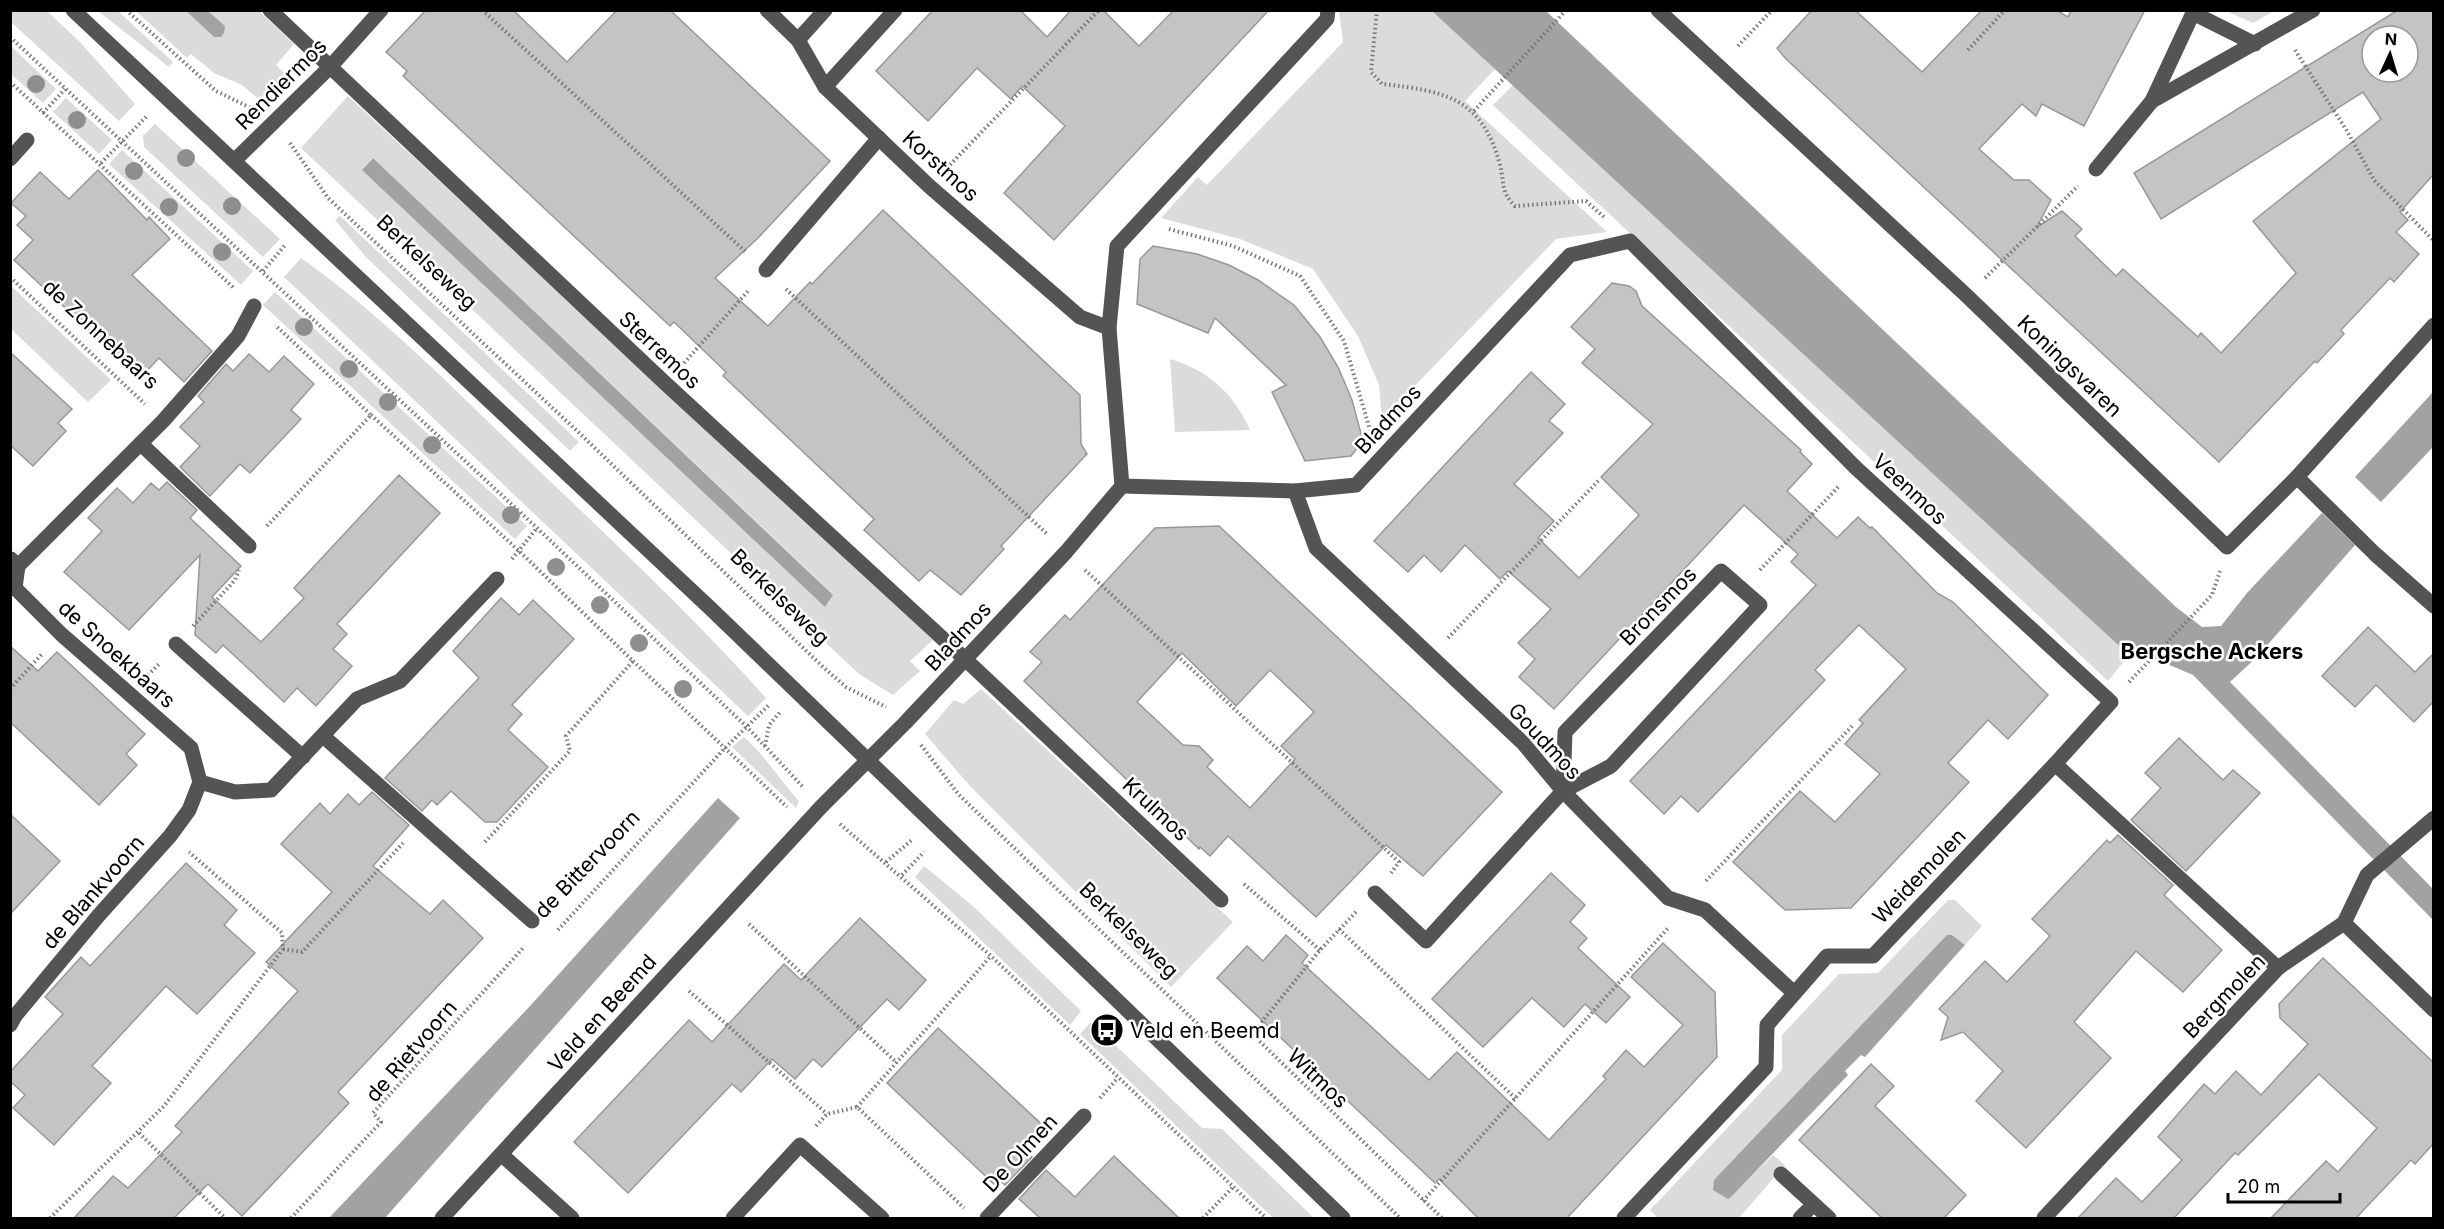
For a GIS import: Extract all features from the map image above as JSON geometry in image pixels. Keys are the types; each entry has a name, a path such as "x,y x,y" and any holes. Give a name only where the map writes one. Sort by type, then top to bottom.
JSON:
{"street":[{"path":"73,10 790,684 1343,1218"},
{"name":"Sterremos","path":"270,10 665,383 965,659"},
{"name":"Rendiermos","path":"234,160 330,67 381,10"},
{"name":"Korstmos","path":"767,10 798,40 825,87 929,186 1080,317 1109,328"},
{"path":"798,40 825,10"},
{"path":"825,87 895,10"},
{"path":"1122,486 1109,328 1118,246 1327,19 1328,10"},
{"name":"Koningsvaren","path":"1658,10 1967,296 2227,547 2297,477 2433,325"},
{"path":"2152,101 2313,10"},
{"path":"2096,169 2152,101 2193,13 2255,44"},
{"path":"766,270 879,138"},
{"path":"10,159 27,140"},
{"name":"Bladmos","path":"868,759 905,723 1066,552 1122,486 1294,491 1356,486 1570,255 1629,241"},
{"name":"Veenmos","path":"1629,241 1856,468 2110,702 2055,764"},
{"name":"de Zonnebaars","path":"14,562 163,421 238,336 254,306"},
{"path":"141,444 249,546"},
{"path":"2297,477 2375,554 2433,606"},
{"name":"Goudmos","path":"1294,491 1317,548 1522,743 1563,792 1668,898 1705,910 1793,992"},
{"name":"de Snoekbaars","path":"14,562 15,588 61,634 192,748 200,782"},
{"name":"Bronsmos","path":"1375,893 1426,941 1563,792 1611,766 1760,605 1743,588 1721,571 1565,732 1563,792"},
{"path":"200,782 235,792 271,790 357,699 400,681 497,579"},
{"path":"176,644 303,757"},
{"name":"Krulmos","path":"965,659 1221,900"},
{"name":"de Bittervoorn","path":"323,736 536,925"},
{"name":"Veld en Beemd","path":"442,1218 805,824 868,759"},
{"path":"2055,764 2278,968"},
{"name":"Weidemolen","path":"1624,1218 1766,1067 1767,1025 1793,992 1827,956 1873,956 2055,764"},
{"name":"de Blankvoorn","path":"10,1025 99,915 170,836 189,810 200,782"},
{"path":"2433,818 2367,875 2344,923 2433,1010"},
{"name":"Bergmolen","path":"2044,1218 2278,968 2344,923"},
{"name":"De Olmen","path":"987,1218 1084,1116"},
{"path":"733,1218 800,1145 882,1218"},
{"path":"502,1155 572,1218"},
{"path":"1781,1174 1829,1218"}],"path":[{"name":"Berkelseweg","path":"126,10 216,91 255,110 290,143 328,198 813,657 846,687 888,708 905,723 959,795 1400,1218"},
{"path":"482,10 766,270 1399,862"},
{"path":"929,186 1099,10"},
{"path":"1377,10 1371,72 1382,84 1417,88 1449,96 1474,111 1500,164 1504,195 1515,206 1586,201 1629,241"},
{"path":"1474,111 1566,10"},
{"path":"1719,67 1772,10"},
{"path":"1968,50 2005,10"},
{"path":"2281,30 2347,131 2374,180 2433,241"},
{"path":"10,37 747,727 821,807 991,956 1117,1079 1266,1218"},
{"path":"27,140 43,112 65,89"},
{"path":"101,163 122,140"},
{"path":"1967,296 2096,169"},
{"path":"1140,221 1233,246 1300,276 1344,341 1379,460"},
{"path":"665,383 766,270"},
{"name":"de Zonnebaars","path":"10,277 163,421"},
{"path":"371,415 518,550 805,824"},
{"path":"1743,588 1856,468"},
{"path":"1431,656 1599,480"},
{"path":"497,579 537,528"},
{"path":"2134,677 2212,595"},
{"path":"10,689 61,634"},
{"name":"de Bittervoorn","path":"536,925 550,938 724,749 790,684 813,657"},
{"path":"466,862 570,751 566,736 633,661"},
{"path":"1423,1201 1689,905 1711,873 1854,724"},
{"path":"283,949 302,952 419,823"},
{"path":"50,1218 140,1133 164,1106 283,949 282,933 170,836"},
{"name":"Witmos","path":"1221,900 1241,882 1320,950 1252,1034 1442,1218"},
{"path":"729,906 897,1063"},
{"name":"de Rietvoorn","path":"291,1218 381,1122 373,1113 536,925"},
{"path":"1339,929 1516,1100"},
{"path":"800,1145 827,1114 857,1107 991,956"},
{"path":"668,972 827,1114"},
{"path":"857,1107 967,1210"},
{"path":"140,1133 225,1218"},
{"path":"1203,1218 1234,1186"}],"shaded area":[{"path":"1432,10 1495,69 1465,101 1607,232 1556,239 1382,420 1379,385 1358,336 1313,269 1240,239 1161,218 1198,177 1207,185 1343,42 1339,11"},
{"path":"10,11 47,11 80,42 135,104 119,121 11,22"},
{"path":"98,11 118,11 173,62 169,67"},
{"path":"136,11 186,11 214,37 225,26 208,11 259,11 294,44 276,65 286,75 260,100 242,85 214,73 191,54 187,58"},
{"path":"186,11 208,11 225,26 224,33 221,37 214,37"},
{"path":"1432,11 1546,11 2176,607 2202,627 2221,626 2247,593 2322,513 2355,545 2257,657 2230,682 2433,889 2433,920 2193,675 2151,657 2129,655"},
{"path":"2226,11 2274,11 2253,23"},
{"path":"11,46 56,89 43,103 11,74"},
{"path":"1513,85 2129,655 2108,681 1493,105"},
{"path":"348,96 933,640 910,661 920,671 893,695 859,674 301,148","holes":["373,158 833,594 362,170"]},
{"path":"66,98 112,140 99,154 53,112"},
{"path":"155,124 280,239 263,257 144,147 143,136"},
{"path":"122,150 253,271 241,285 109,164"},
{"path":"373,158 833,595 825,607 362,170"},
{"path":"340,216 579,442 570,451 366,257 335,220"},
{"path":"301,258 390,329 446,381 709,636 766,698 748,716 284,277"},
{"path":"11,286 111,380 88,402 11,329"},
{"path":"275,292 527,526 515,539 263,305"},
{"path":"1170,359 1196,370 1218,385 1236,405 1250,430 1175,432"},
{"path":"2433,392 2433,447 2381,502 2355,477"},
{"path":"981,689 1233,922 1171,987 970,786 925,734 954,700 963,704"},
{"path":"744,737 799,801 796,808 732,747"},
{"path":"718,798 740,818 385,1218 329,1218 530,1006"},
{"path":"924,866 974,907 1081,1011 1070,1025 915,877"},
{"path":"1948,900 1955,900 1982,926 1965,945 1952,935 1728,1199 1773,1155 1785,1165 1739,1218 1658,1218 1650,1210 1782,1070 1782,1035 1839,974 1878,973"},
{"path":"1947,935 1952,935 1965,945 1865,1057 1861,1055 1845,1071 1848,1075 1731,1197 1728,1199 1713,1190 1714,1180"},
{"path":"1091,1022 1202,1128 1222,1129 1314,1218 1273,1218 1080,1034"}],"building":[{"path":"426,10 513,10 567,62 617,10 670,10 830,161 758,238 715,278 768,326 883,210 1080,395 1081,444 1087,454 1001,546 1004,549 961,595 930,570 919,581 864,530 874,519 723,376 726,372 674,322 670,326 403,76 407,71 386,52"},
{"path":"933,10 1020,10 1047,37 1071,10 1103,10 1139,46 1174,10 1269,10 1054,240 1004,193 1065,126 1022,86 1011,99 977,68 928,121 876,71"},
{"path":"1812,10 1855,10 1922,72 1982,10 2056,10 2068,17 2071,10 2145,10 2084,126 2042,104 2036,116 2022,104 1979,149 2014,180 2029,180 2051,200 2037,227 2062,211 2082,229 2075,236 2116,276 2123,269 2198,337 2201,333 2221,353 2296,273 2253,221 2381,119 2363,92 2161,219 2134,173 2360,33 2360,84 2420,84 2420,24 2375,24 2398,10 2433,10 2433,175 2400,212 2408,220 2396,232 2419,254 2394,282 2390,278 2341,330 2344,334 2317,363 2315,361 2219,462 1785,58 1777,48"},
{"path":"98,170 147,220 149,217 170,239 132,275 212,351 184,382 159,358 140,378 14,260 33,240 17,225 26,216 11,203 40,172 69,199"},
{"path":"1153,246 1197,254 1229,265 1258,280 1294,305 1320,337 1338,367 1352,400 1363,441 1351,456 1305,461 1272,392 1286,385 1215,318 1208,333 1137,304 1140,259"},
{"path":"1612,283 1629,286 1636,291 1642,306 1801,450 1800,452 1812,464 1787,491 1837,538 1858,517 1870,528 1872,527 1937,593 1953,602 2048,695 2008,739 1988,720 1948,763 1969,782 1851,908 1785,910 1733,862 1800,791 1835,822 1880,774 1845,744 1863,723 1859,720 1906,669 1859,625 1815,670 1825,680 1698,812 1681,796 1664,814 1630,781 1816,585 1791,562 1798,554 1744,505 1554,709 1519,677 1535,659 1518,643 1551,609 1508,571 1500,579 1465,545 1441,572 1424,555 1408,572 1374,541 1531,372 1565,404 1549,421 1563,433 1514,484 1554,521 1538,538 1579,578 1639,515 1601,477 1653,424 1582,363 1595,349 1571,327"},
{"path":"10,352 72,409 58,423 66,431 33,466 10,445"},
{"path":"249,354 269,372 284,356 314,384 291,410 301,419 250,473 240,464 210,496 180,467 200,446 180,427 204,402 198,396 226,364 233,371"},
{"path":"399,475 440,513 337,624 347,634 333,649 352,666 316,706 297,688 284,702 223,645 216,653 195,635 200,555 129,630 64,572 102,531 88,518 117,488 133,503 151,483 159,490 167,482 197,510 190,518 241,566 212,597 261,642 304,598 294,588"},
{"path":"1219,526 1502,792 1423,876 1386,845 1316,917 1228,836 1210,856 1200,847 1199,849 1024,681 1042,662 1030,652 1065,615 1070,620 1155,528","holes":["1182,653 1236,706 1270,670 1314,712 1281,746 1295,759 1250,808 1207,767 1213,760 1199,746 1183,745 1137,702"]},
{"path":"501,598 519,615 533,600 574,639 512,705 522,714 508,730 548,767 497,822 485,822 451,791 437,805 432,800 422,811 385,778 479,678 453,651"},
{"path":"2368,627 2415,672 2433,654 2433,702 2414,722 2376,685 2355,707 2322,676"},
{"path":"10,646 38,671 57,652 145,734 126,754 137,765 99,805 10,722"},
{"path":"2179,738 2223,780 2233,770 2260,793 2186,871 2131,820 2161,788 2145,773"},
{"path":"372,792 409,825 373,866 430,914 443,900 483,938 338,1092 349,1103 242,1216 208,1184 174,1218 74,1218 113,1176 128,1188 182,1132 175,1126 298,991 266,962 332,892 281,844 320,803 330,814 348,794 359,805"},
{"path":"10,814 60,861 10,914"},
{"path":"2118,835 2173,885 2164,895 2222,950 2183,992 2136,951 2074,1022 2111,1058 2026,1148 1976,1101 2003,1071 1963,1032 1941,1040 1948,1017 1939,1009 1985,961 2007,982 2050,936 2032,919 2107,840 2110,843"},
{"path":"186,863 237,910 224,925 255,953 197,1014 166,986 92,1066 111,1083 54,1145 13,1108 25,1095 10,1081 10,1072 63,1014 45,997 81,957 90,966"},
{"path":"1551,873 1585,905 1570,922 1587,938 1578,948 1630,997 1606,1023 1585,1004 1564,1027 1532,998 1483,1047 1432,999"},
{"path":"860,918 926,980 899,1010 887,999 822,1067 813,1059 795,1079 772,1059 741,1092 732,1084 628,1193 574,1142 689,1020 712,1042 784,964 801,980"},
{"path":"1286,935 1308,955 1302,963 1429,1080 1457,1052 1549,1140 1606,1079 1603,1076 1626,1050 1644,1067 1683,1025 1631,977 1663,943 1715,992 1717,1057 1567,1218 1478,1218 1439,1179 1435,1183 1217,978 1247,946 1263,961"},
{"path":"2323,958 2433,1062 2433,1144 2415,1164 2411,1160 2356,1218 2271,1218 2326,1161 2338,1172 2377,1128 2319,1074 2238,1155 2235,1153 2174,1218 2078,1218 2116,1178 2142,1202 2182,1160 2158,1137 2204,1084 2215,1094 2236,1071 2261,1095 2308,1044 2280,1018 2279,1004"},
{"path":"938,1028 1049,1131 1028,1154 1032,1157 1005,1185 1001,1182 997,1187 887,1083"},
{"path":"1871,1064 1894,1086 1875,1106 1966,1195 1944,1218 1882,1218 1799,1140"},
{"path":"1114,1156 1179,1218 1040,1218 1019,1199 1046,1170 1075,1197"}],"place":[{"name":"Veld en Beemd","path":"1107,1030"}],"district":[{"name":"Bergsche Ackers","path":"2212,651"}]}
